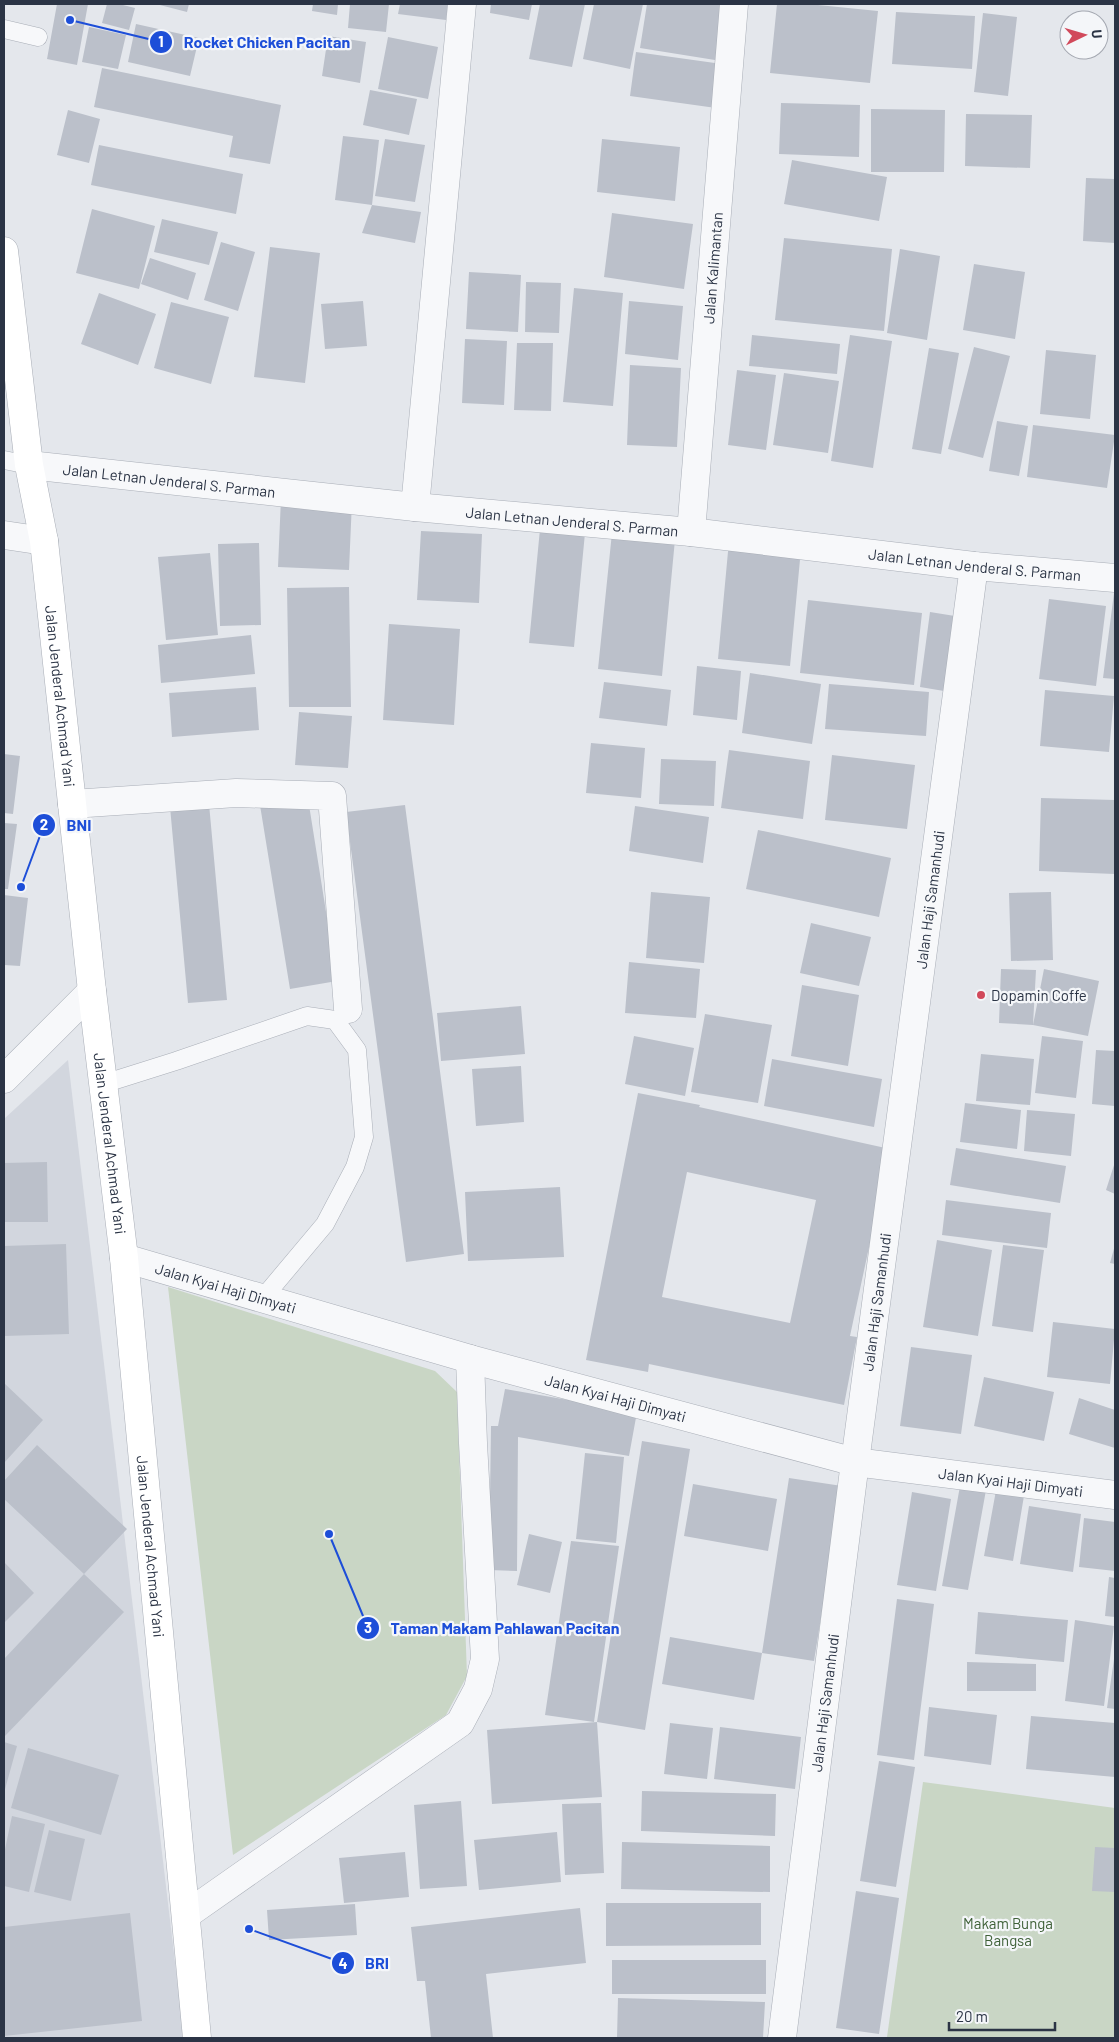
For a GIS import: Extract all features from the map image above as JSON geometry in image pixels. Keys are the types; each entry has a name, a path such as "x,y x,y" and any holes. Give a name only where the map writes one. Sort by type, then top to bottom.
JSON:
{"main road":[{"name":"Jalan Jenderal Achmad Yani","path":"4,251 16,463 44,541 92,991 124,1258 197,2038"}],"street":[{"path":"415,506 462,4"},
{"name":"Jalan Kalimantan","path":"691,532 734,4"},
{"name":"Jalan Letnan Jenderal S. Parman","path":"16,463 415,506 691,532 974,566 1115,578"},
{"path":"4,535 44,541"},
{"name":"Jalan Haji Samanhudi","path":"782,2038 855,1462 974,566"},
{"path":"72,804 236,793 332,796 348,1009"},
{"path":"4,1080 92,991"},
{"name":"Jalan Kyai Haji Dimyati","path":"124,1258 470,1359 855,1462 1115,1495"},
{"path":"186,1915 460,1723 478,1689 485,1659 470,1359"}],"lane":[{"path":"4,29 38,37"},
{"path":"103,1084 307,1016 335,1020 357,1050 361,1077 364,1137 356,1167 325,1224 263,1298"}],"shaded area":[{"path":"68,1060 184,2038 4,2038 4,1119"}],"green space":[{"path":"168,1287 435,1371 457,1392 467,1676 446,1715 233,1855"},
{"name":"Makam Bunga Bangsa","path":"923,1782 1115,1808 1115,2038 887,2037"}],"building":[{"path":"57,4 88,4 77,65 47,59"},
{"path":"107,4 119,4 135,8 129,30 102,23"},
{"path":"156,4 189,4 187,12"},
{"path":"313,4 338,4 337,15 312,11"},
{"path":"350,4 389,4 386,32 348,28"},
{"path":"400,4 448,4 446,20 398,14"},
{"path":"491,4 532,4 529,20 490,13"},
{"path":"540,4 585,4 572,67 529,59"},
{"path":"594,4 643,4 630,69 583,59"},
{"path":"647,4 724,4 715,60 640,48"},
{"path":"777,4 808,4 878,11 870,83 770,73"},
{"path":"896,12 975,16 972,69 892,64"},
{"path":"983,13 1017,17 1008,96 974,92"},
{"path":"136,24 199,38 190,76 128,62"},
{"path":"89,27 126,35 118,69 82,62"},
{"path":"328,36 366,42 360,83 322,76"},
{"path":"388,37 438,47 428,99 378,89"},
{"path":"636,52 722,64 716,108 630,96"},
{"path":"102,68 281,105 270,164 229,157 233,136 94,107"},
{"path":"370,90 417,99 409,135 363,125"},
{"path":"781,103 860,105 859,157 779,154"},
{"path":"871,109 945,110 944,172 871,172"},
{"path":"68,110 100,119 89,163 57,155"},
{"path":"966,114 1032,115 1030,168 965,166"},
{"path":"343,136 379,140 372,205 335,200"},
{"path":"385,139 425,145 415,202 375,196"},
{"path":"602,139 680,147 675,201 597,192"},
{"path":"99,145 243,174 236,214 91,185"},
{"path":"792,160 887,177 879,221 784,204"},
{"path":"1086,178 1115,179 1115,243 1083,241"},
{"path":"372,205 421,212 415,243 362,233"},
{"path":"92,209 155,226 139,289 76,273"},
{"path":"612,213 693,224 684,289 604,277"},
{"path":"162,219 218,232 209,265 154,252"},
{"path":"784,238 892,249 884,331 775,320"},
{"path":"221,242 255,252 238,311 204,300"},
{"path":"270,247 320,253 305,383 254,377"},
{"path":"900,249 940,256 927,340 887,333"},
{"path":"150,258 196,273 188,300 141,284"},
{"path":"974,264 1025,272 1015,339 963,330"},
{"path":"469,272 521,275 518,332 466,329"},
{"path":"526,282 561,283 559,333 525,332"},
{"path":"574,288 623,293 613,406 563,402"},
{"path":"99,293 156,314 138,365 81,344"},
{"path":"363,301 367,346 325,349 321,304"},
{"path":"629,301 683,306 678,360 625,354"},
{"path":"171,302 229,317 211,384 154,368"},
{"path":"752,335 840,344 837,374 749,366"},
{"path":"850,335 892,341 873,468 831,461"},
{"path":"465,339 507,341 504,405 462,403"},
{"path":"517,343 553,343 551,411 514,410"},
{"path":"974,347 1010,356 983,458 948,449"},
{"path":"929,348 959,353 941,454 912,449"},
{"path":"1046,350 1096,355 1090,419 1040,414"},
{"path":"630,365 681,368 677,447 627,445"},
{"path":"737,370 776,375 766,450 728,445"},
{"path":"784,373 839,381 828,453 773,445"},
{"path":"997,421 1028,426 1019,476 989,471"},
{"path":"1033,425 1115,435 1107,488 1027,477"},
{"path":"281,498 352,501 349,570 278,567"},
{"path":"613,523 676,529 662,676 598,669"},
{"path":"540,529 585,533 574,647 529,643"},
{"path":"421,531 482,534 479,603 417,600"},
{"path":"729,541 801,549 790,666 718,659"},
{"path":"259,543 261,625 220,626 218,544"},
{"path":"210,553 218,635 166,640 158,557"},
{"path":"349,587 351,707 289,707 287,588"},
{"path":"1115,593 1115,679 1103,678"},
{"path":"1049,599 1106,606 1096,686 1039,679"},
{"path":"808,600 922,613 914,685 800,673"},
{"path":"930,612 961,617 950,692 920,687"},
{"path":"389,624 460,629 454,725 383,720"},
{"path":"251,635 255,674 161,683 158,645"},
{"path":"697,666 741,671 737,720 693,715"},
{"path":"750,673 821,684 812,744 742,733"},
{"path":"604,682 671,690 667,726 599,718"},
{"path":"829,684 929,692 926,736 825,729"},
{"path":"256,687 259,730 172,737 169,693"},
{"path":"1045,690 1114,696 1109,752 1040,746"},
{"path":"299,712 352,716 348,768 295,765"},
{"path":"591,743 645,748 641,798 586,793"},
{"path":"729,750 810,761 803,819 721,808"},
{"path":"4,754 20,756 13,814 4,813"},
{"path":"832,755 915,765 907,829 825,820"},
{"path":"661,759 716,761 714,806 659,804"},
{"path":"306,786 337,981 290,989 258,793"},
{"path":"208,793 227,1000 188,1003 169,796"},
{"path":"1041,798 1115,800 1115,874 1039,871"},
{"path":"405,805 464,1254 406,1262 346,812"},
{"path":"635,806 709,817 703,863 629,851"},
{"path":"4,823 17,824 8,889 4,889"},
{"path":"758,830 891,858 879,917 746,889"},
{"path":"651,892 710,897 704,963 646,958"},
{"path":"1051,892 1053,960 1011,961 1009,893"},
{"path":"4,895 28,898 20,966 4,965"},
{"path":"811,923 871,937 859,986 800,973"},
{"path":"629,962 700,969 696,1018 625,1013"},
{"path":"1001,969 1036,970 1033,1025 999,1023"},
{"path":"1044,969 1099,981 1088,1036 1033,1025"},
{"path":"802,985 859,995 848,1066 791,1056"},
{"path":"521,1006 525,1054 441,1061 437,1013"},
{"path":"705,1014 772,1025 758,1103 691,1092"},
{"path":"634,1036 694,1048 685,1096 625,1084"},
{"path":"1042,1036 1083,1041 1076,1098 1035,1093"},
{"path":"1096,1050 1115,1051 1115,1106 1092,1104"},
{"path":"981,1054 1034,1059 1030,1105 976,1101"},
{"path":"772,1059 882,1079 874,1127 764,1106"},
{"path":"521,1066 524,1122 476,1126 472,1069"},
{"path":"638,1093 700,1105 699,1107 890,1149 850,1336 857,1337 844,1405 649,1364 648,1372 586,1360","holes":["687,1172 816,1200 790,1323 662,1297"]},
{"path":"965,1103 1021,1110 1017,1149 960,1142"},
{"path":"1027,1110 1075,1114 1071,1156 1024,1151"},
{"path":"956,1148 1066,1166 1060,1203 950,1185"},
{"path":"47,1162 48,1222 4,1222 4,1163"},
{"path":"1115,1162 1115,1194 1106,1190"},
{"path":"560,1187 564,1257 468,1261 465,1192"},
{"path":"946,1200 1051,1213 1047,1248 942,1235"},
{"path":"937,1240 992,1250 978,1336 923,1327"},
{"path":"66,1244 69,1334 4,1336 4,1246"},
{"path":"1003,1245 1044,1250 1033,1332 992,1326"},
{"path":"1115,1245 1115,1264 1110,1263"},
{"path":"1053,1322 1115,1329 1110,1384 1047,1377"},
{"path":"911,1347 972,1355 961,1434 900,1426"},
{"path":"984,1377 1054,1392 1044,1441 974,1426"},
{"path":"4,1383 43,1420 4,1463"},
{"path":"505,1389 637,1412 629,1456 518,1437 517,1571 489,1570 491,1426 498,1426"},
{"path":"1079,1398 1115,1410 1115,1448 1069,1434"},
{"path":"642,1441 690,1449 645,1730 597,1722"},
{"path":"37,1445 127,1529 84,1574 4,1499 4,1481"},
{"path":"585,1453 624,1457 616,1543 576,1539"},
{"path":"789,1478 842,1486 814,1661 762,1653"},
{"path":"693,1484 777,1499 768,1551 684,1536"},
{"path":"997,1485 1025,1490 1013,1561 984,1556"},
{"path":"960,1486 986,1490 968,1590 942,1586"},
{"path":"912,1492 951,1499 936,1591 897,1585"},
{"path":"1029,1506 1081,1514 1073,1572 1020,1564"},
{"path":"1084,1518 1115,1522 1115,1571 1079,1567"},
{"path":"529,1534 562,1542 550,1593 517,1585"},
{"path":"571,1541 619,1546 594,1722 545,1715"},
{"path":"4,1562 34,1593 4,1623"},
{"path":"84,1574 124,1612 5,1736 4,1659"},
{"path":"1109,1577 1115,1578 1115,1617 1105,1616"},
{"path":"897,1599 934,1604 914,1760 877,1755"},
{"path":"978,1612 1068,1620 1064,1662 975,1654"},
{"path":"1075,1620 1114,1626 1104,1706 1065,1701"},
{"path":"670,1637 762,1653 754,1700 662,1684"},
{"path":"1115,1659 1115,1709 1107,1708"},
{"path":"967,1662 1036,1664 1036,1691 967,1691"},
{"path":"929,1707 997,1715 991,1765 924,1756"},
{"path":"1031,1716 1115,1723 1115,1777 1026,1769"},
{"path":"597,1722 602,1797 492,1804 487,1730"},
{"path":"670,1723 713,1728 707,1779 664,1774"},
{"path":"720,1727 801,1737 795,1789 714,1779"},
{"path":"4,1742 17,1746 4,1793"},
{"path":"28,1748 119,1775 101,1835 11,1808"},
{"path":"879,1761 915,1767 896,1887 860,1881"},
{"path":"642,1791 776,1794 775,1836 641,1831"},
{"path":"461,1801 467,1886 420,1889 414,1805"},
{"path":"601,1803 604,1873 565,1875 562,1804"},
{"path":"12,1816 45,1824 29,1892 4,1886 4,1854"},
{"path":"49,1830 85,1839 71,1901 34,1892"},
{"path":"557,1832 561,1882 479,1890 474,1840"},
{"path":"622,1842 770,1846 770,1892 621,1889"},
{"path":"1095,1847 1115,1848 1115,1892 1092,1891"},
{"path":"405,1852 409,1897 344,1903 339,1858"},
{"path":"856,1891 899,1898 879,2034 836,2028"},
{"path":"606,1903 761,1903 761,1945 606,1946"},
{"path":"355,1904 357,1935 269,1940 267,1910"},
{"path":"580,1908 586,1963 486,1974 493,2038 431,2038 425,1981 417,1981 411,1927"},
{"path":"130,1913 142,2021 4,2036 4,1927"},
{"path":"612,1960 766,1960 766,1994 612,1994"},
{"path":"618,1998 765,2002 763,2038 617,2038"}],"place":[{"name":"Rocket Chicken Pacitan","path":"70,20"},
{"name":"BNI","path":"21,887"},
{"name":"Dopamin Coffe","path":"981,995"},
{"name":"Taman Makam Pahlawan Pacitan","path":"329,1534"},
{"name":"BRI","path":"249,1929"}]}
